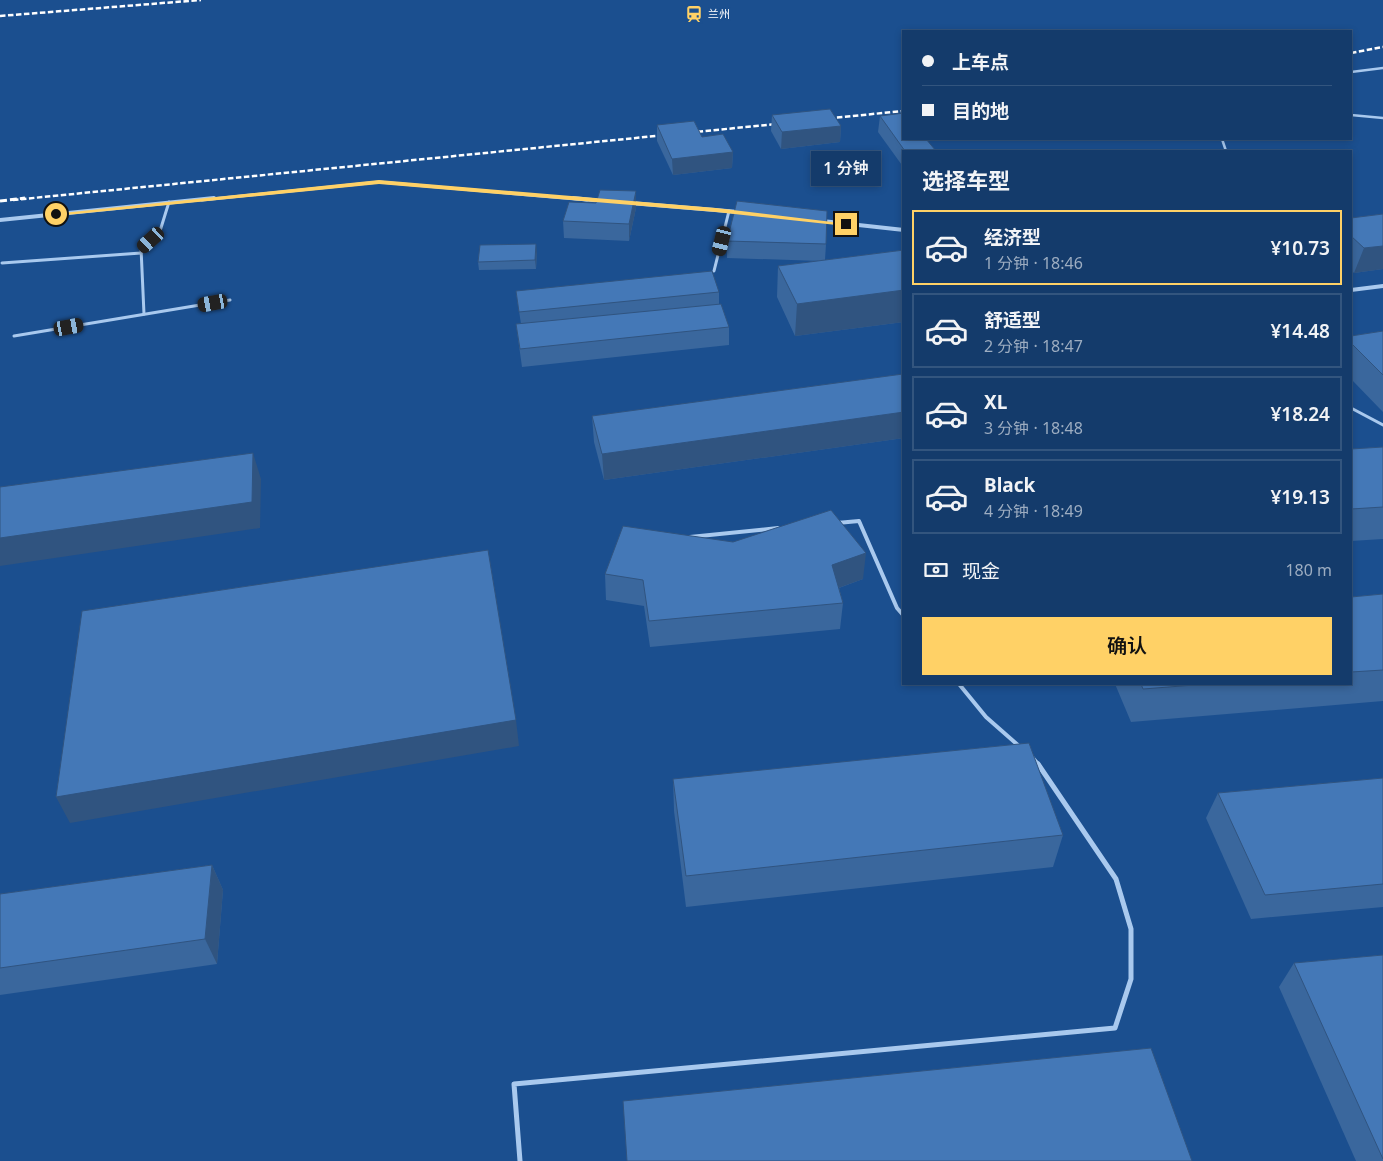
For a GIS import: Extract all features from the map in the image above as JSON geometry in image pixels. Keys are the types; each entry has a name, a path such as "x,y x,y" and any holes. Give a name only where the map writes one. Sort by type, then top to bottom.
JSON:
{"street":[{"path":"0,220 379,182 608,201"},
{"path":"628,203 749,214"},
{"path":"816,221 902,230"},
{"path":"1352,290 1383,286"}],"lane":[{"path":"1352,72 1383,68"},
{"path":"1352,115 1383,118"},
{"path":"144,314 141,248 160,231 169,202"},
{"path":"714,271 729,212"},
{"path":"2,263 142,253"},
{"path":"14,336 230,300"},
{"path":"1352,409 1383,425"},
{"path":"830,523 859,520 897,608 902,614"},
{"path":"684,537 781,528"},
{"path":"960,685 986,717 1023,749"},
{"path":"520,1161 514,1084 1115,1028 1131,979 1131,929 1121,895 1116,879 1088,835 1037,762 1030,756"}],"building":[{"path":"830,109 841,126 782,132 772,115"},
{"path":"902,113 902,140 927,140 935,150 904,150 880,116"},
{"path":"694,121 702,137 723,134 733,152 672,159 657,125"},
{"path":"600,190 636,191 629,224 563,221 569,202 596,203"},
{"path":"737,201 827,211 826,244 727,241"},
{"path":"1383,214 1383,246 1364,248 1352,237 1352,218"},
{"path":"536,244 535,260 478,262 480,245"},
{"path":"902,250 902,290 797,304 778,266"},
{"path":"712,271 719,292 519,312 516,291"},
{"path":"721,304 729,327 520,349 516,324"},
{"path":"1383,331 1383,375 1352,344 1352,336"},
{"path":"902,374 902,412 602,454 592,416"},
{"path":"1383,447 1383,507 1352,509 1352,449"},
{"path":"253,453 252,502 0,538 0,487"},
{"path":"831,510 866,553 832,565 843,603 649,621 643,580 605,574 623,526 733,542"},
{"path":"488,550 516,720 56,797 82,611"},
{"path":"1383,594 1383,670 1352,672 1352,597"},
{"path":"1141,685 1194,685 1143,689"},
{"path":"1029,743 1063,835 686,876 673,779"},
{"path":"1383,778 1383,884 1265,895 1218,793"},
{"path":"212,865 205,939 0,968 0,894"},
{"path":"1383,955 1383,1159 1294,963"},
{"path":"1151,1048 1192,1161 627,1161 623,1101"}],"railway":[{"path":"0,16 201,0"},
{"path":"1352,53 1383,47"},
{"path":"821,119 902,111"},
{"path":"13,200 786,123"},
{"path":"0,201 25,198"}],"place":[{"name":"兰州","path":"694,14"}],"route":[{"path":"56,214 379,182 716,210 846,224"}]}
